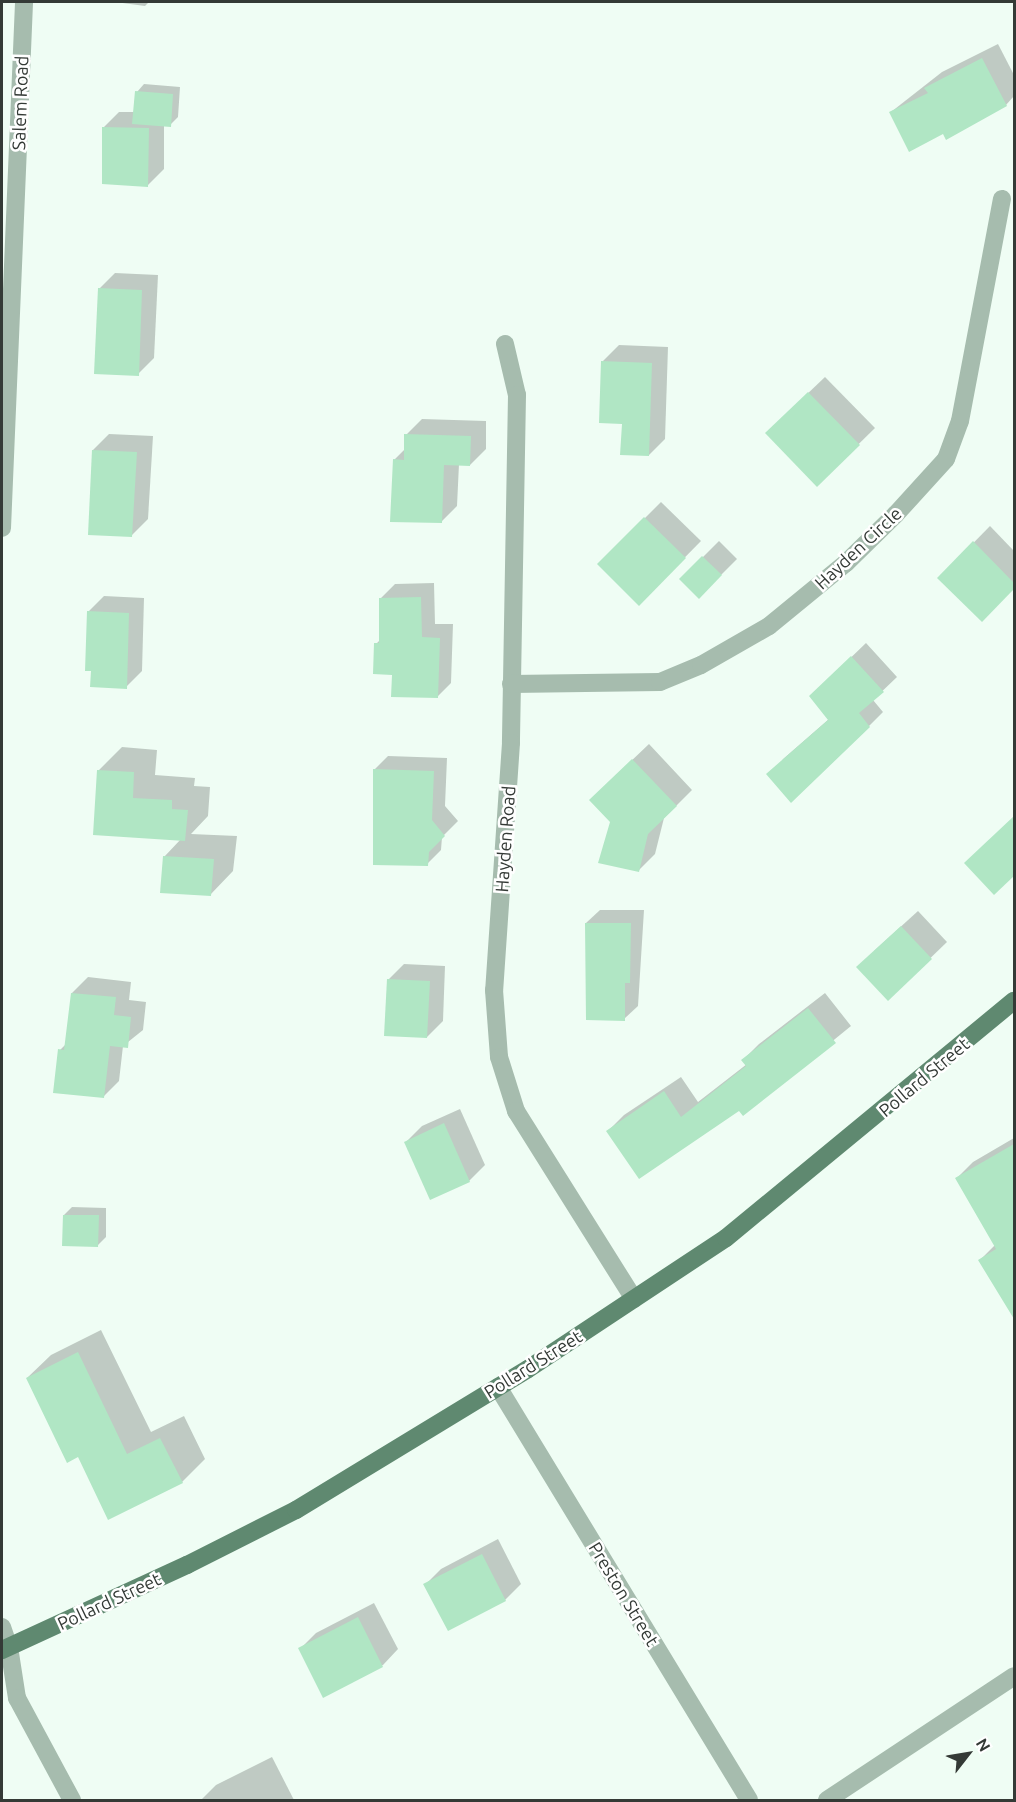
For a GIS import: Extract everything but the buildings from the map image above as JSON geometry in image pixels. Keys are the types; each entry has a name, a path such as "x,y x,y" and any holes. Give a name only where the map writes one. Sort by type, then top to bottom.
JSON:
{"main road":[{"name":"Pollard Street","path":"5,1648 187,1565 296,1510 498,1387 726,1238 1014,1001"}],"street":[{"name":"Salem Road","path":"2,528 24,2"},
{"name":"Hayden Circle","path":"511,684 660,682 700,665 769,626 879,530 946,459 950,450 960,421 1002,200"},
{"name":"Hayden Road","path":"505,344 517,395 511,743 494,990 499,1057 516,1111 634,1299"},
{"name":"Preston Street","path":"498,1387 749,1800"},
{"path":"2,1628 17,1698 72,1800"},
{"path":"827,1800 1014,1676"}]}
